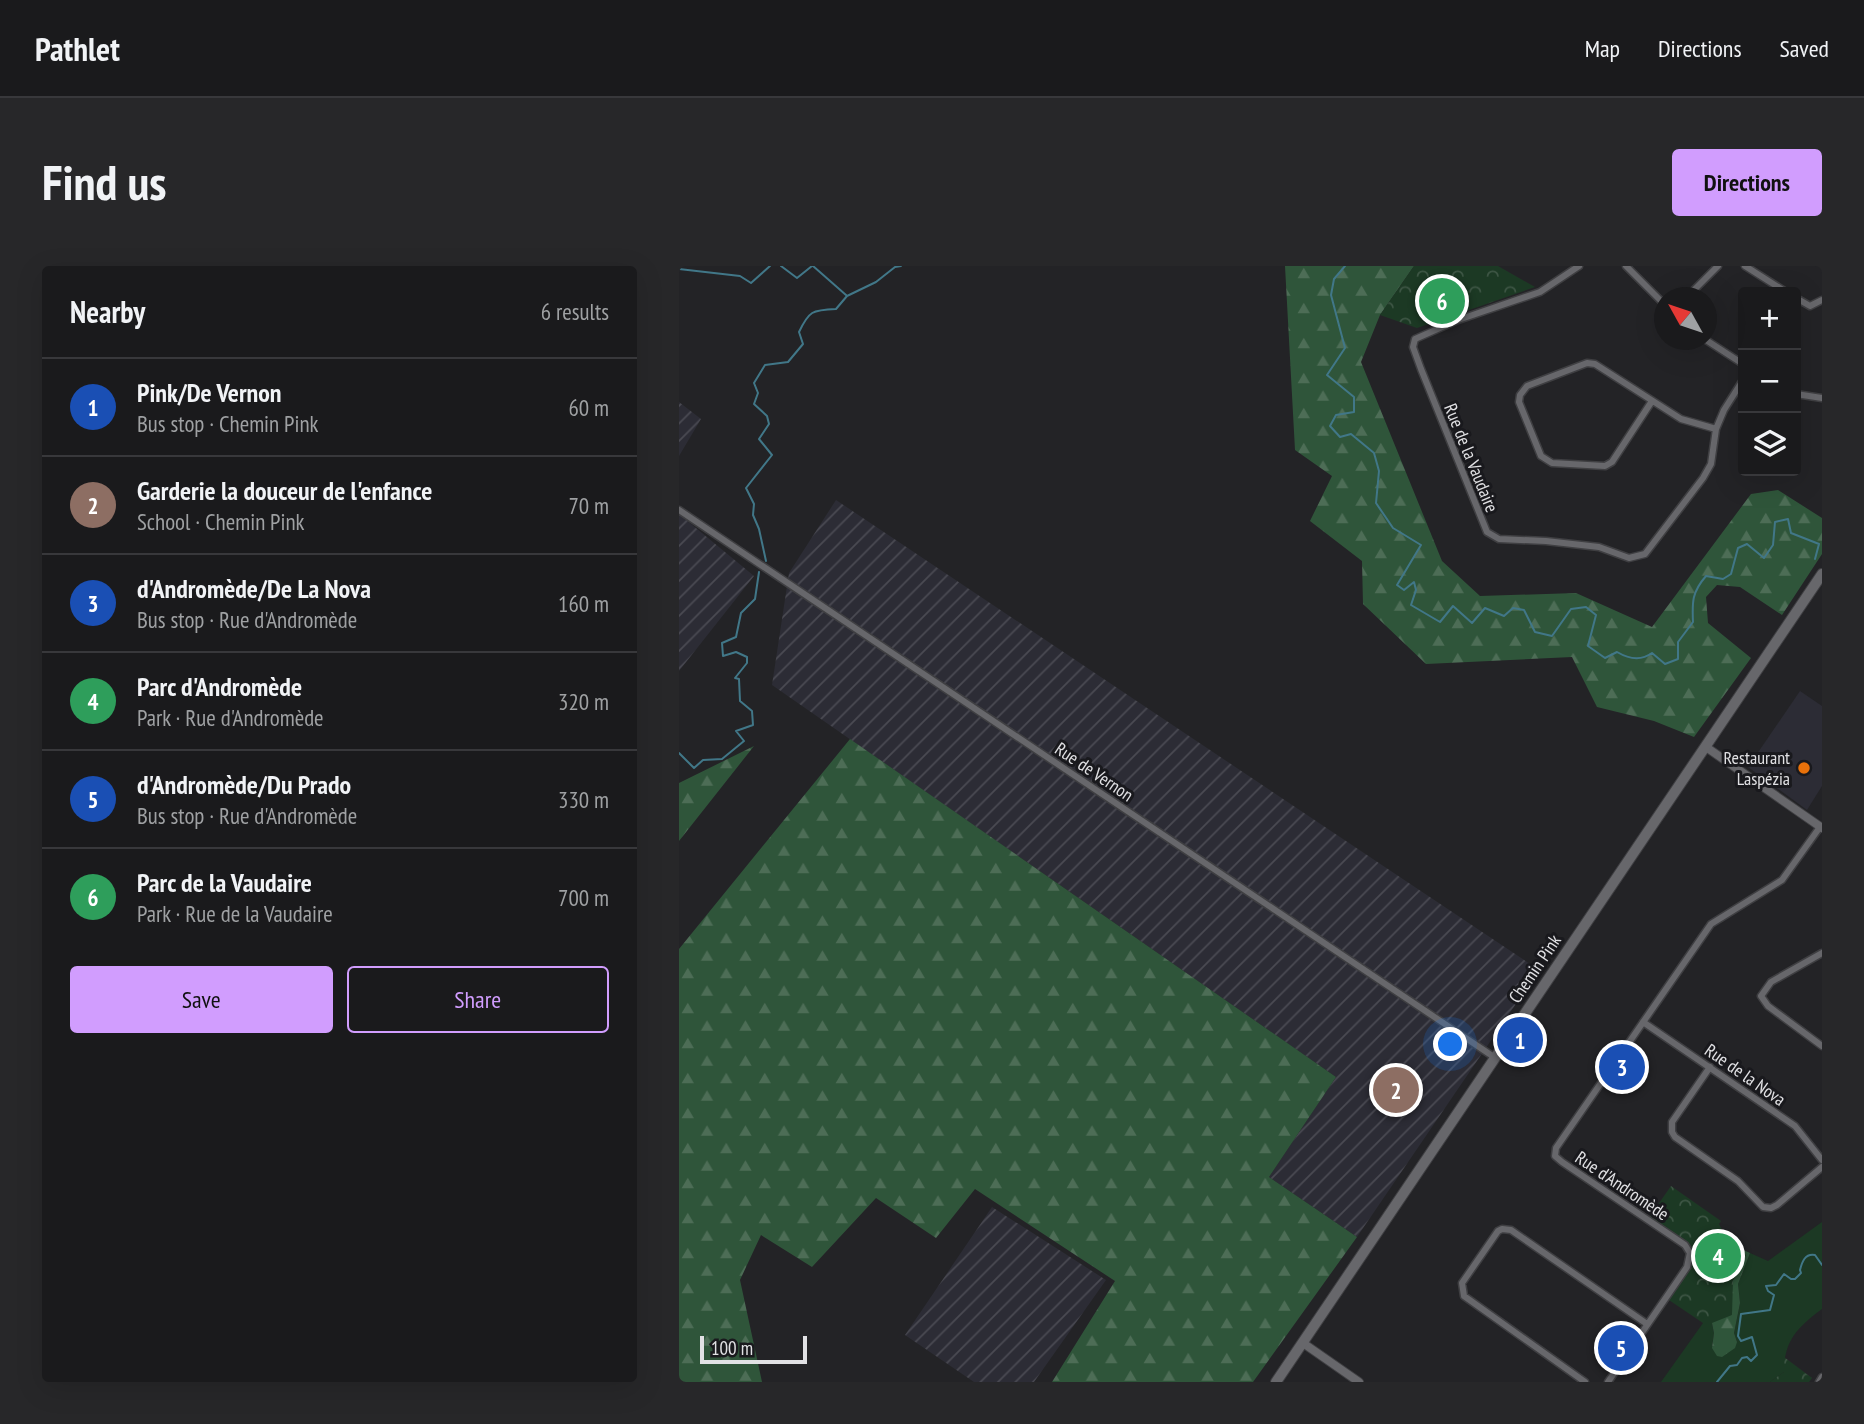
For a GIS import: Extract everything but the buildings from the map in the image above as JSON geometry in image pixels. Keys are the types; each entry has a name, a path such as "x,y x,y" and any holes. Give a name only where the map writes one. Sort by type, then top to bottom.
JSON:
{"main road":[{"name":"Chemin Pink","path":"1276,1382 1822,574"}],"street":[{"name":"Rue de la Vaudaire","path":"1579,266 1540,292 1458,320 1415,339 1413,347 1421,369 1487,532 1499,539 1599,547 1629,558 1645,554 1711,464 1716,429 1738,388"},
{"path":"1626,266 1654,295"},
{"path":"1697,287 1719,266"},
{"path":"1745,266 1778,287"},
{"path":"1801,301 1810,306 1822,300"},
{"path":"1717,347 1738,361"},
{"path":"1652,401 1612,462 1605,466 1552,463 1541,456 1519,402 1520,395 1527,386 1587,363 1595,364 1681,419 1716,429"},
{"path":"1801,395 1822,398"},
{"name":"Rue de Vernon","path":"679,510 1494,1057"},
{"path":"1706,747 1821,827"},
{"name":"Rue d'Andromède","path":"1608,1382 1687,1267 1691,1257 1688,1248 1555,1156 1556,1148 1711,924 1781,880 1821,827"},
{"path":"1822,953 1771,982 1761,996 1768,1006 1822,1046"},
{"name":"Rue de la Nova","path":"1643,1021 1795,1126 1822,1160"},
{"path":"1710,1068 1672,1122 1675,1138 1738,1181 1763,1208 1777,1205 1822,1167"},
{"path":"1585,1382 1464,1296 1462,1283 1497,1231 1511,1230 1647,1324"},
{"path":"1303,1343 1359,1382"},
{"path":"1818,1382 1822,1377"}],"shaded area":[{"path":"679,402 701,419 679,456"},
{"path":"836,500 1539,970 1357,1237 1269,1177 1336,1077 772,685 789,573"},
{"path":"679,514 754,576 679,671"},
{"path":"1800,691 1822,706 1822,786 1807,810 1748,767"},
{"path":"992,1207 1106,1280 1034,1382 974,1382 905,1335"}],"green space":[{"path":"1285,266 1414,266 1380,315 1361,362 1442,561 1480,596 1576,593 1652,627 1751,494 1778,490 1822,518 1822,554 1782,615 1740,587 1717,585 1706,597 1708,623 1751,658 1694,737 1654,721 1597,707 1572,657 1426,664 1363,604 1362,561 1310,521 1332,476 1295,450"},
{"path":"1414,266 1498,266 1535,287 1417,328 1380,315"},
{"path":"850,739 1336,1077 1269,1177 1357,1237 1253,1382 1052,1382 1115,1281 975,1189 936,1238 876,1198 812,1267 761,1235 740,1280 762,1382 679,1382 679,949"},
{"path":"754,746 679,841 679,783"},
{"path":"1671,1186 1721,1221 1719,1224 1730,1244 1746,1255 1733,1281 1732,1315 1712,1323 1703,1323 1666,1298 1687,1267 1690,1253 1648,1219"},
{"path":"1822,1222 1822,1309 1794,1335 1787,1351 1784,1372 1770,1382 1661,1382 1703,1323 1712,1323 1712,1348 1737,1342 1734,1333 1740,1303 1738,1284 1750,1253 1768,1261"},
{"path":"1730,1244 1750,1253 1738,1284 1740,1303 1734,1333 1737,1342 1735,1348 1722,1357 1717,1356 1712,1348 1712,1323"},
{"path":"1784,1357 1812,1378 1809,1382 1770,1382 1784,1372"}],"waterway":[{"path":"679,269 740,276 751,283 770,266"},
{"path":"781,266 797,278 812,266"},
{"path":"813,266 846,295"},
{"path":"766,561 753,515 754,504 746,488 772,455 759,439 769,424 767,416 754,404 758,393 754,383 765,365 788,362 803,344 799,332 812,313 836,309 847,296 901,266"},
{"path":"1345,266 1334,279 1331,295 1345,348 1327,375 1354,397 1354,412 1336,415 1330,426 1340,437 1351,434 1374,453 1379,471 1376,503 1393,528 1421,545 1397,585 1404,590 1414,582 1416,590 1411,605 1440,622 1453,606 1472,623 1485,608 1504,616 1513,608 1524,610 1535,632 1552,636 1571,609 1586,607 1596,615 1588,646 1605,658 1617,652 1635,658 1652,653 1665,664 1678,659 1678,642 1693,622 1694,598 1701,582 1706,576 1723,579 1731,574 1738,548 1747,544 1764,558 1773,545 1775,522 1788,519 1791,533 1819,544 1815,559"},
{"path":"679,753 694,768 703,760 722,759 744,741 736,731 753,725 752,711 740,701 739,679 735,678 747,663 747,657 736,652 723,656 722,643 736,637 741,613 755,599 759,572"},
{"path":"1717,1382 1730,1366 1737,1365 1742,1358 1747,1357 1751,1361 1757,1355 1752,1337 1741,1341 1738,1336 1741,1314 1770,1310 1774,1295 1766,1286 1776,1285 1784,1274 1795,1279 1801,1273 1803,1261 1809,1255 1815,1255 1822,1265"}],"place":[{"name":"Parc de la Vaudaire","path":"1442,301"},
{"name":"Restaurant Laspézia","path":"1804,768"},
{"name":"Pink/De Vernon","path":"1520,1040"},
{"name":"d'Andromède/De La Nova","path":"1622,1067"},
{"name":"Garderie la douceur de l'enfance","path":"1396,1090"},
{"name":"Parc d'Andromède","path":"1718,1256"},
{"name":"d'Andromède/Du Prado","path":"1621,1348"}]}
